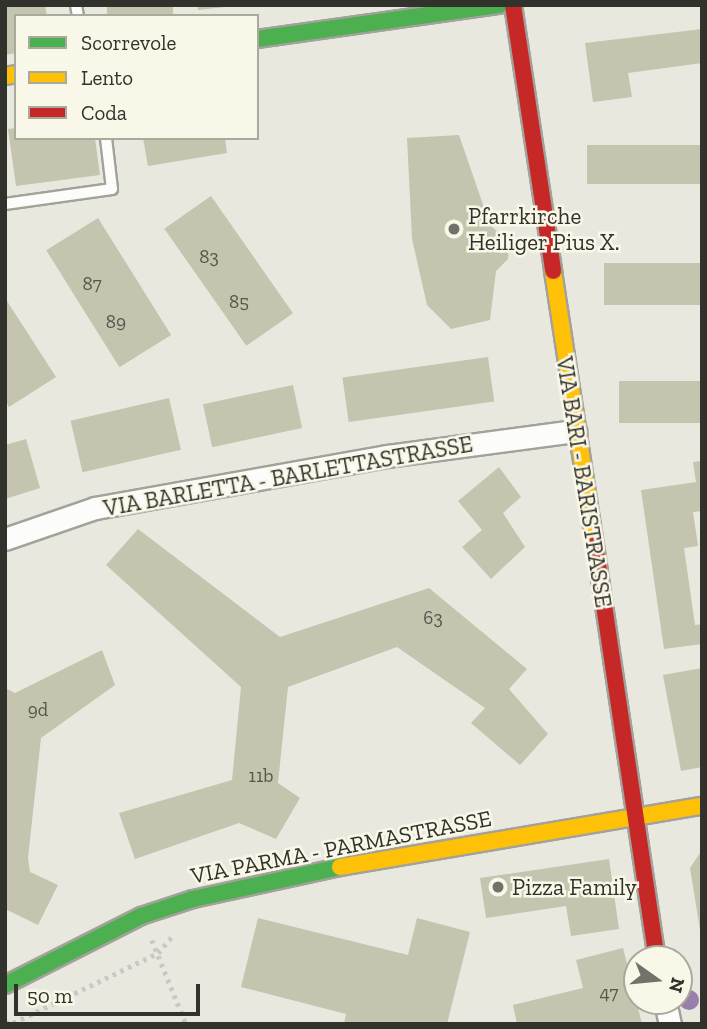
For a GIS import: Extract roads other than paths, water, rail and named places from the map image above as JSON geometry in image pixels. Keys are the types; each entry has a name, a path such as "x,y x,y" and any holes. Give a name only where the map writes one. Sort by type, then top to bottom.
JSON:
{"street":[{"path":"259,39 500,5"},
{"name":"VIA BARI - BARISTRASSE","path":"513,5 575,431 655,945"},
{"name":"VIA BARLETTA - BARLETTASTRASSE","path":"5,539 121,503 387,456 575,431"},
{"name":"VIA PARMA - PARMASTRASSE","path":"5,985 141,916 193,899 398,853 702,806"}],"lane":[{"path":"5,204 112,189 106,140"}],"place":[{"name":"Pfarrkirche Heiliger Pius X.","path":"454,229"},
{"name":"Pizza Family","path":"498,887"}]}
